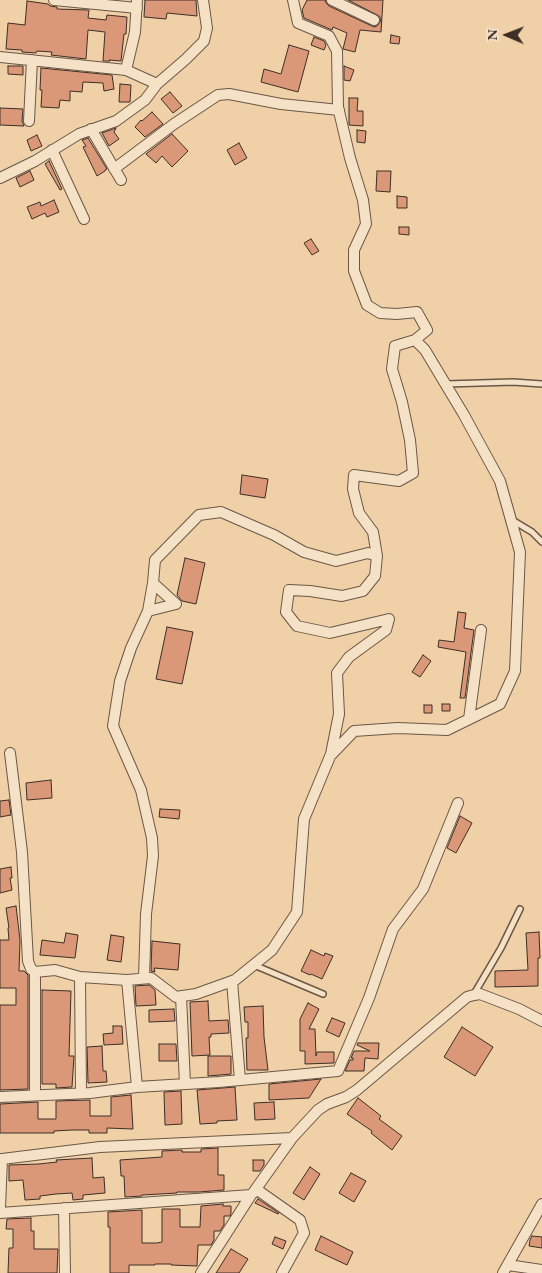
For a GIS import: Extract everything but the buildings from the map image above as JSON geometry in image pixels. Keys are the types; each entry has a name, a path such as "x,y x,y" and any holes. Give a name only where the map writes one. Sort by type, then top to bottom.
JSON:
{"street":[{"path":"54,0 137,4 135,32 126,70"},
{"path":"0,178 35,161 79,134 116,121 145,100 157,84 186,60 204,41 207,28 203,0"},
{"path":"10,753 22,852 28,961 31,969 35,972 55,970 80,977 127,980 150,978 176,997 196,994 235,980 272,950 297,912 304,819 332,754 339,714 337,673 349,657 386,630 389,619 330,634 298,626 286,612 289,590 310,590 342,596 363,591 375,576 377,556 373,532 359,513 353,488 354,475 399,481 414,473 410,440 402,402 392,370 395,346 415,340 427,330 417,312 380,313 367,305 354,271 354,250 366,224 363,200 350,158 339,110 337,51 329,36 298,24 293,0"},
{"path":"332,0 374,20"},
{"path":"0,57 126,70 157,84"},
{"path":"29,121 32,60"},
{"path":"114,169 174,124 218,95 229,94 280,104 339,110"},
{"path":"91,129 121,180"},
{"path":"52,150 84,219"},
{"path":"332,754 354,731 398,728 447,730 500,704 515,671 520,552 500,481 464,414 425,350 415,340"},
{"path":"144,978 146,914 153,856 152,838 141,790 113,726 120,681 130,648 148,611 155,560 199,515 222,512 274,535 304,552 336,561 368,554 377,556"},
{"path":"148,611 176,604 153,583"},
{"path":"469,720 481,630"},
{"path":"0,1098 81,1094 137,1087 338,1071 369,998 394,929 423,889 458,803"},
{"path":"35,972 35,1096"},
{"path":"80,977 81,1094"},
{"path":"127,980 137,1087"},
{"path":"232,981 240,1080"},
{"path":"201,1273 253,1192 292,1138 318,1110 357,1090 467,997 480,994 519,1009 542,1021"},
{"path":"181,996 185,1084"},
{"path":"0,1208 1,1159 100,1147 292,1138"},
{"path":"0,1213 253,1192 300,1220 304,1233 282,1273"},
{"path":"542,1204 505,1269 542,1270"},
{"path":"64,1208 65,1273"}],"lane":[{"path":"445,384 489,382 542,384"},
{"path":"511,519 532,532 542,542"},
{"path":"474,995 501,948 520,909"},
{"path":"254,964 323,994"}]}
